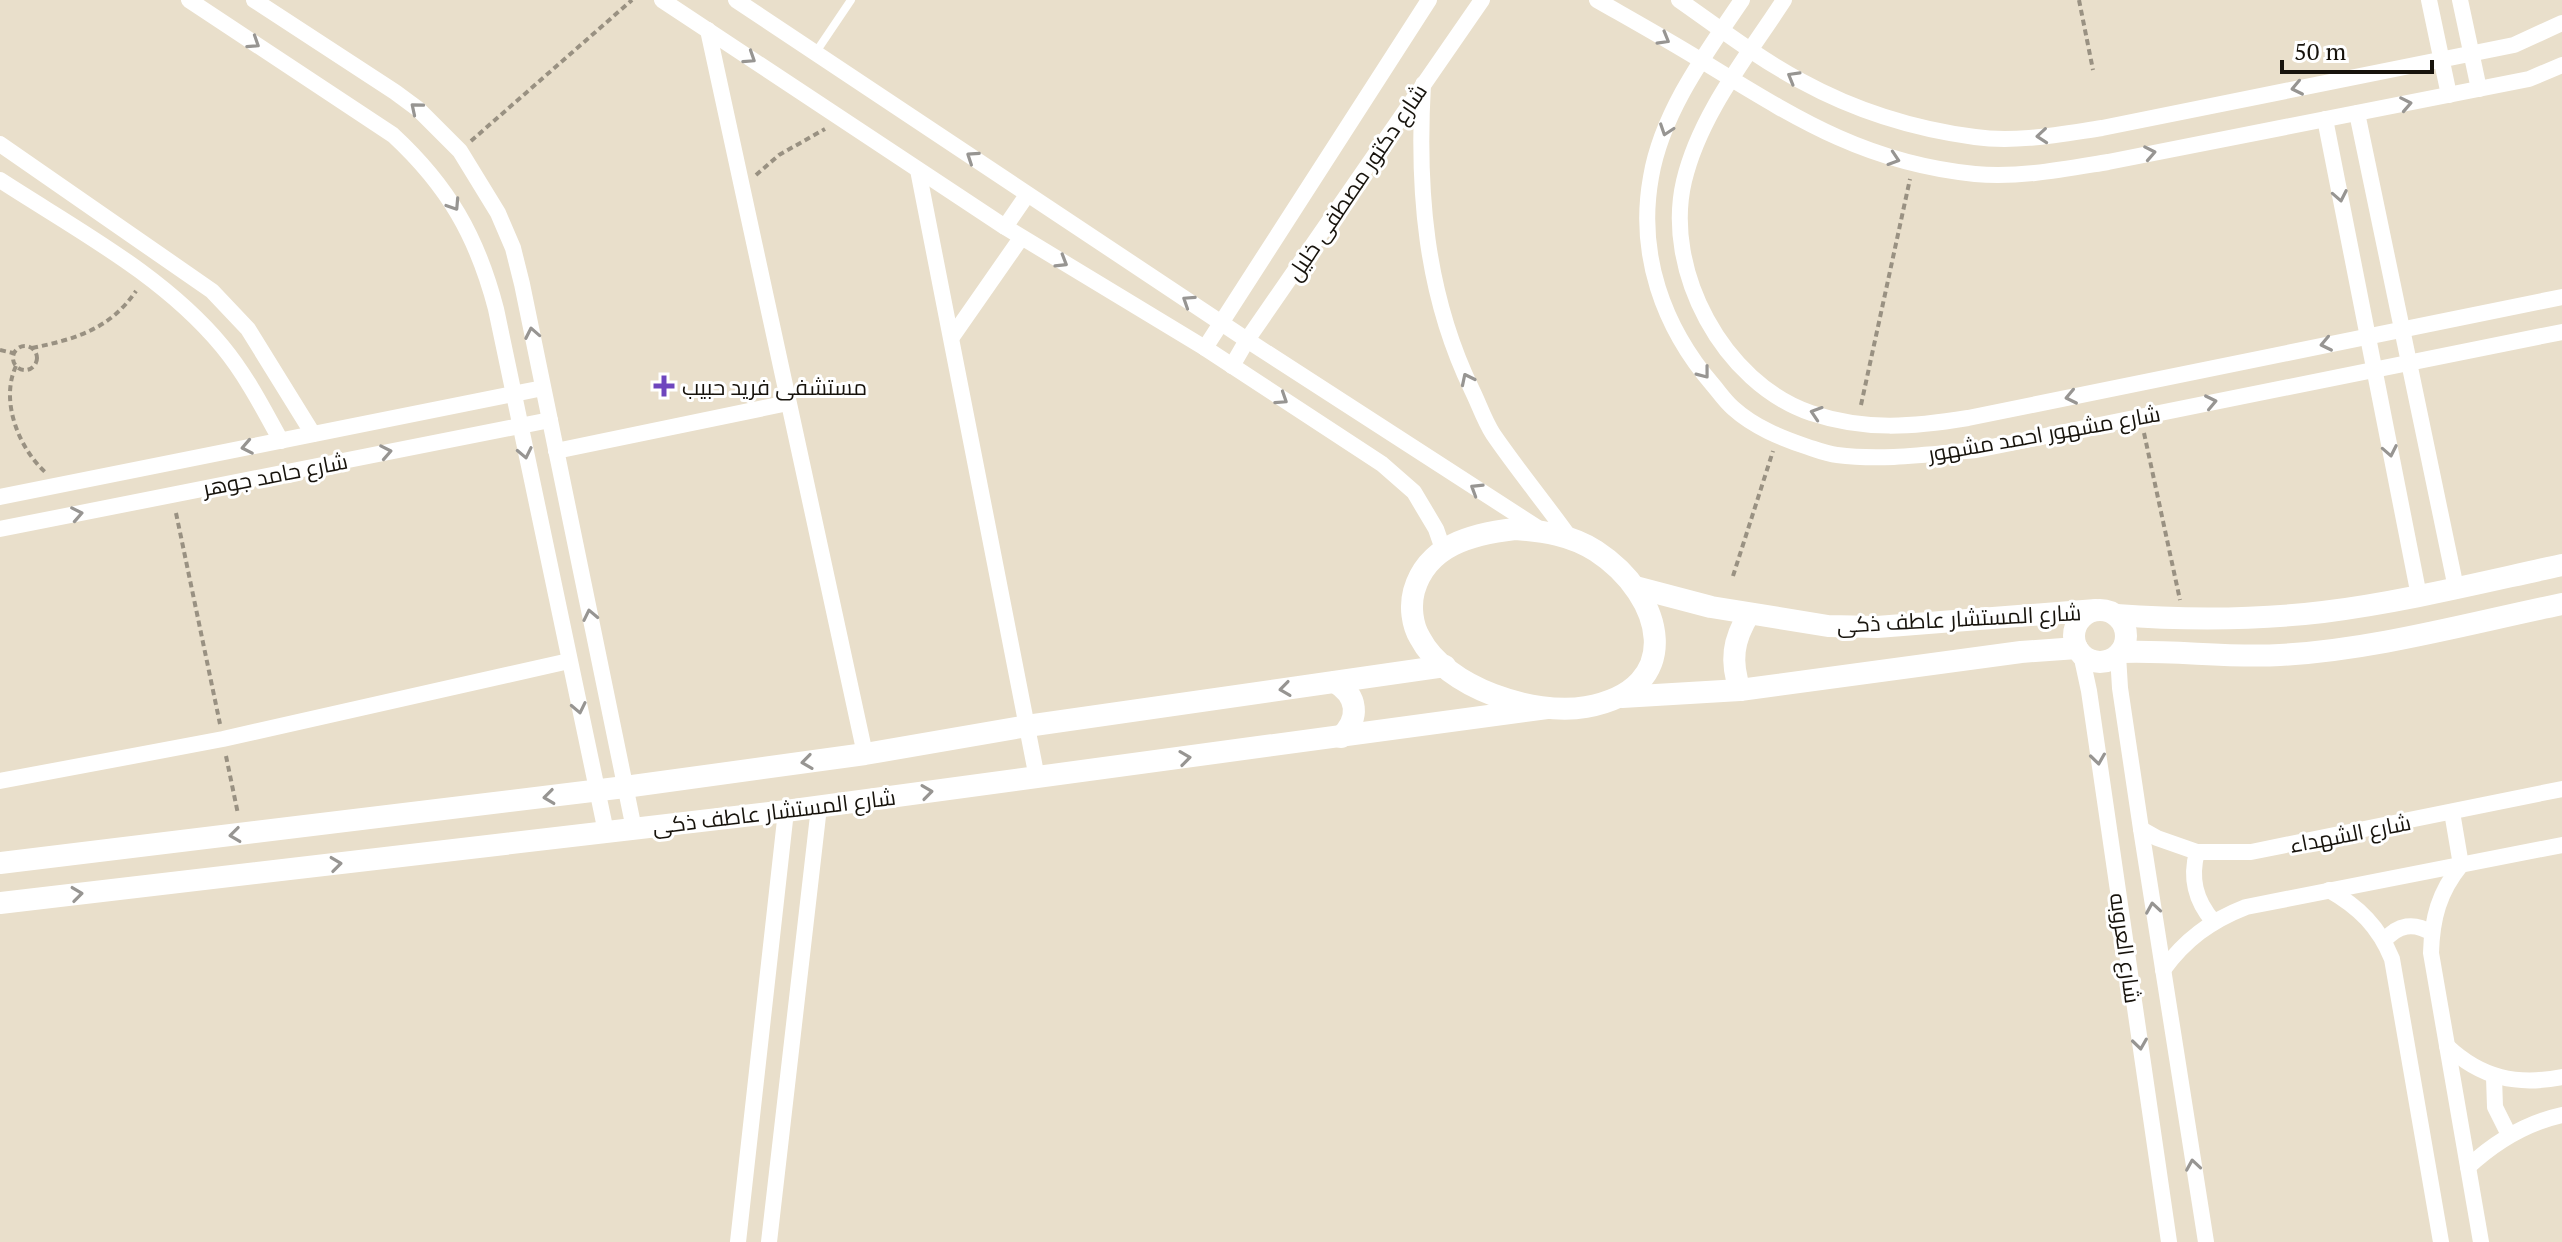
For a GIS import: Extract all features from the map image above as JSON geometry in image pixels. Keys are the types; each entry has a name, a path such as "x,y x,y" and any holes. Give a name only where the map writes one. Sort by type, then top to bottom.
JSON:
{"street":[{"path":"189,0 374,122 410,151 433,176 459,213 487,275 606,832"},
{"path":"254,0 418,109 460,151 498,213 513,248 634,829"},
{"path":"662,0 1021,238 1232,366 1412,466 1542,530 1594,549 1616,566 1635,587 1649,610 1657,635 1654,660 1641,682 1622,697 1584,707 1547,708 1510,702 1476,687 1445,666 1430,653 1419,637 1413,618 1412,598 1418,579 1429,562 1443,549 1488,532 1542,530"},
{"path":"736,0 1247,340 1412,466 1443,549"},
{"name":"شارع دكتور مصطفى خليل","path":"1205,348 1429,0"},
{"name":"شارع دكتور مصطفى خليل","path":"1232,366 1482,0"},
{"path":"1597,0 1819,130 1865,150 1913,165 1978,174 2044,173 2529,79 2562,65"},
{"path":"1679,0 1751,51 1800,81 1850,105 1903,123 1976,138 2040,137 2102,128 2514,45 2562,23"},
{"name":"شارع مشهور احمد مشهور","path":"1742,0 1702,60 1670,118 1651,176 1647,237 1656,285 1674,331 1702,372 1733,408 1777,437 1835,455 1906,457 1976,450 2562,332"},
{"name":"شارع مشهور احمد مشهور","path":"1784,0 1700,131 1684,183 1680,236 1688,279 1705,319 1730,354 1766,388 1809,413 1857,424 1913,427 2562,297"},
{"path":"2429,0 2449,95"},
{"path":"2460,0 2479,89"},
{"path":"708,30 865,754"},
{"path":"1423,84 1419,149 1423,214 1433,278 1456,358 1492,432 1570,538"},
{"path":"2357,113 2456,588"},
{"path":"2325,119 2419,596"},
{"path":"0,144 212,291 248,329 313,434"},
{"path":"918,170 1037,778"},
{"path":"0,180 147,276 185,308 221,346 252,388 281,441"},
{"path":"1005,227 1027,195"},
{"path":"952,337 1021,238"},
{"name":"شارع حامد جوهر","path":"0,497 543,388"},
{"path":"556,451 788,403"},
{"name":"شارع حامد جوهر","path":"0,529 550,420"},
{"name":"شارع المستشار عاطف ذكى","path":"1635,587 1749,614 1804,624 1853,627 2106,613 2184,618 2322,612 2419,596 2562,565"},
{"path":"2120,653 2126,632 2106,613 2082,618 2077,624 2074,632 2079,651 2100,662 2120,653 2251,656 2308,653 2365,644 2562,604"},
{"path":"1740,690 1734,675 1735,643 1749,614"},
{"name":"شارع المستشار عاطف ذكى","path":"1622,697 1740,690 2021,652 2079,651"},
{"name":"شارع العروبه","path":"2079,651 2090,704 2169,1242"},
{"name":"شارع العروبه","path":"2120,653 2122,700 2206,1242"},
{"path":"0,781 223,739 569,661"},
{"name":"شارع المستشار عاطف ذكى","path":"0,863 597,791 865,754 1027,726 1445,666"},
{"path":"1335,682 1352,697 1355,708 1354,719 1341,737"},
{"path":"2090,704 2105,694 2122,700"},
{"name":"شارع المستشار عاطف ذكى","path":"0,903 819,807 1547,708"},
{"name":"شارع الشهداء","path":"2141,829 2197,852 2251,852 2562,789"},
{"path":"769,1242 819,807"},
{"path":"738,1242 786,811"},
{"path":"2452,812 2461,865 2440,897 2431,953 2481,1242"},
{"path":"2163,970 2185,943 2213,921 2246,907 2562,845"},
{"path":"2197,852 2193,864 2195,889 2213,921"},
{"path":"2329,890 2361,911 2384,941 2396,977 2441,1242"},
{"path":"2384,941 2401,927 2422,927 2432,933"},
{"path":"2447,1046 2461,1059 2494,1077 2531,1082 2562,1077"},
{"path":"2494,1077 2495,1107 2509,1135"},
{"path":"2468,1167 2509,1135 2562,1115"}],"lane":[{"path":"815,53 851,0"}],"path":[{"path":"460,151 632,0"},
{"path":"2079,0 2093,70"},
{"path":"742,190 779,155 822,130 846,121"},
{"path":"1857,424 1913,165"},
{"path":"14,353 20,348 75,337 105,324 122,311 147,276"},
{"path":"16,366 24,370 35,365 36,353 32,348"},
{"path":"0,350 14,353"},
{"path":"14,353 16,366 9,374 4,393 13,431 25,452 59,485"},
{"path":"2140,416 2184,618"},
{"path":"1733,576 1777,437"},
{"path":"173,495 242,834"}],"place":[{"name":"مستشفى فريد حبيب","path":"664,386"}]}
